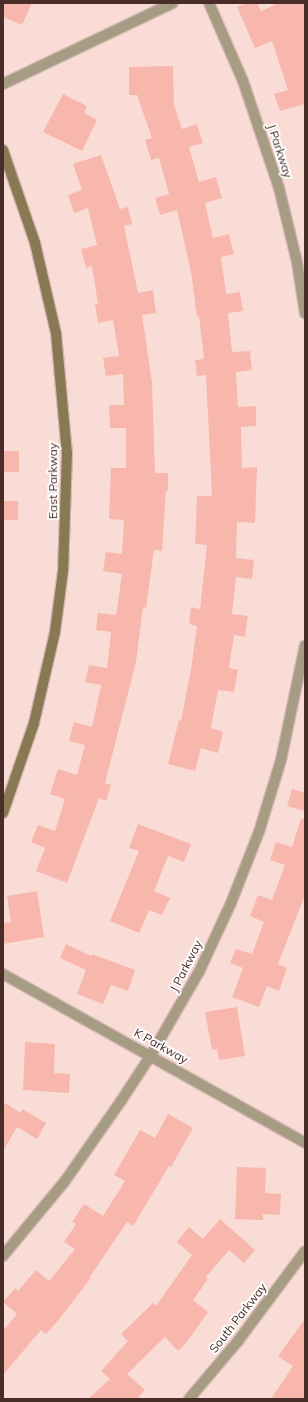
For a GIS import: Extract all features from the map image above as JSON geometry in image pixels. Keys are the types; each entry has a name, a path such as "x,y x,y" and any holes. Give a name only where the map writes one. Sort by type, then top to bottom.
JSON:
{"street":[{"path":"3,84 173,3"},
{"name":"J Parkway","path":"209,3 243,81 279,188 296,262 305,313"},
{"name":"East Parkway","path":"3,150 36,243 55,325 67,454 63,571 55,632 34,723 3,813"},
{"name":"J Parkway","path":"3,1256 65,1181 151,1055 199,972 231,903 258,832 281,760 305,645"},
{"name":"K Parkway","path":"3,974 151,1055 305,1143"},
{"name":"South Parkway","path":"189,1399 238,1342 305,1251"}],"building":[{"path":"3,3 32,3 22,25 3,17"},
{"path":"247,3 257,3 261,11 279,3 305,3 305,104 280,111 274,94 288,90 272,41 255,48 237,7"},
{"path":"173,66 174,105 182,129 197,124 203,143 189,147 199,182 216,177 222,198 205,203 213,238 229,234 234,254 221,257 226,294 240,292 243,311 228,313 232,352 250,351 252,370 236,372 238,407 256,406 256,426 241,427 242,468 257,467 255,523 237,522 236,558 254,560 252,579 236,577 232,614 248,616 245,637 234,635 229,668 238,670 234,692 218,690 211,728 223,732 218,753 201,748 195,771 168,764 179,720 181,721 191,669 197,626 189,624 191,607 200,609 207,545 195,544 197,496 212,496 206,375 197,376 195,360 204,359 199,316 197,317 191,272 177,210 160,215 155,198 169,194 159,158 151,160 145,140 152,138 137,95 129,95 129,67"},
{"path":"63,94 87,106 84,113 97,120 82,151 43,132"},
{"path":"101,155 120,209 128,207 132,224 124,226 138,293 153,290 156,313 142,315 152,382 155,473 168,473 168,491 166,491 162,551 154,550 146,608 143,607 136,662 105,783 111,785 106,801 99,798 67,883 36,871 45,848 31,842 38,825 55,831 65,799 50,794 58,769 77,775 85,745 69,741 74,722 92,727 101,685 85,682 89,665 107,668 111,632 96,630 98,613 116,615 122,574 103,571 106,552 122,554 124,520 109,519 111,468 126,468 126,428 110,428 109,405 124,405 123,374 106,376 103,358 119,356 113,320 98,323 95,304 98,304 92,266 86,268 81,249 97,245 88,208 74,213 68,195 82,190 73,164"},
{"path":"3,451 19,451 19,472 3,472"},
{"path":"3,501 18,501 18,520 3,520"},
{"path":"292,789 305,793 305,811 287,806"},
{"path":"301,819 305,819 305,895 278,964 287,968 279,991 267,986 259,1007 232,997 243,968 230,963 236,949 252,954 264,922 250,916 258,895 272,900 285,865 270,860 276,842 292,847"},
{"path":"138,824 191,844 184,862 168,856 154,891 170,898 162,915 149,910 139,933 110,921 139,851 129,848"},
{"path":"37,891 44,937 3,944 3,923 11,922 7,896"},
{"path":"66,944 91,956 92,954 135,970 128,991 111,985 103,1004 77,994 86,970 60,958"},
{"path":"237,1007 245,1056 219,1060 217,1049 212,1050 205,1012"},
{"path":"25,1042 55,1044 54,1073 70,1074 69,1093 23,1090"},
{"path":"3,1102 21,1113 22,1109 46,1123 37,1139 17,1127 3,1151"},
{"path":"168,1114 193,1128 171,1167 169,1166 133,1226 127,1222 89,1278 90,1279 57,1322 46,1334 41,1330 3,1375 3,1331 17,1314 3,1302 15,1288 18,1291 36,1270 49,1281 75,1249 64,1242 76,1224 72,1222 84,1204 103,1216 125,1181 114,1175 140,1130 155,1138"},
{"path":"237,1167 266,1168 265,1193 281,1194 280,1215 263,1214 263,1220 235,1219"},
{"path":"220,1219 255,1250 244,1263 229,1250 206,1277 208,1279 193,1300 208,1312 187,1342 178,1351 165,1337 127,1374 145,1390 137,1399 88,1399 110,1379 101,1371 128,1341 121,1334 153,1303 156,1306 192,1255 177,1242 189,1227 203,1239"},
{"path":"305,1319 305,1399 271,1399 293,1366 278,1356"}]}
